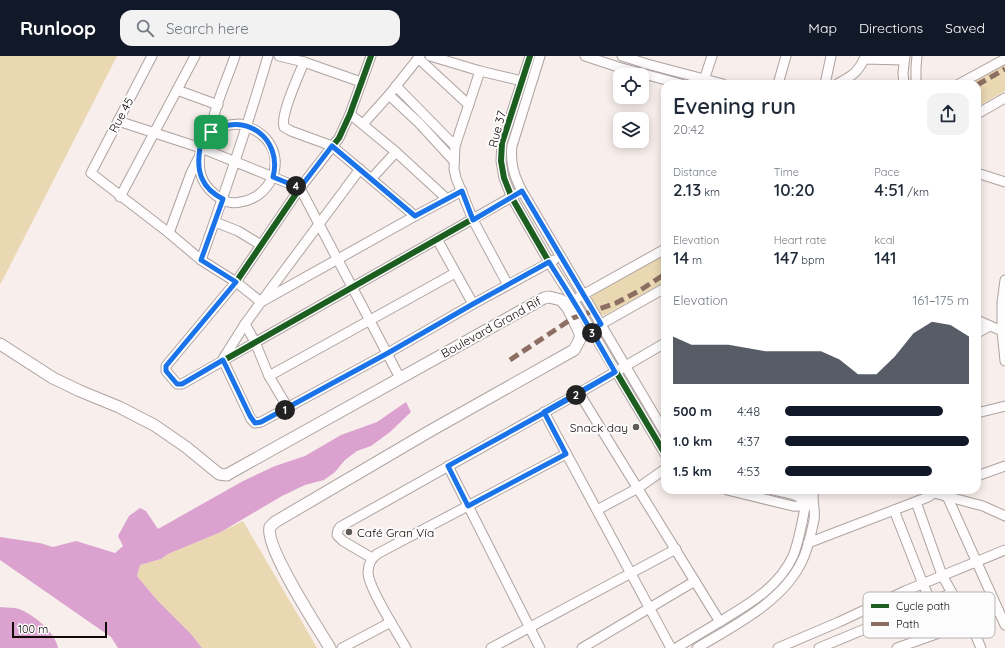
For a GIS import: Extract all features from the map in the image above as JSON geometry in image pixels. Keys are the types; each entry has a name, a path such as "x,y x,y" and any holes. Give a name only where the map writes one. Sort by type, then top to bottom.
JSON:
{"main road":[{"name":"Boulevard Grand Rif","path":"0,344 53,378 119,407 154,425 186,447 219,474 223,475 230,473 544,298 555,297 565,303 580,333 578,345 574,350 430,431 272,524 269,530 270,537 295,589 330,648"}],"street":[{"name":"Rue 45","path":"120,197 91,173 152,56"},
{"path":"195,56 120,197 169,233 201,260 236,282 261,302"},
{"path":"211,132 218,105 236,56"},
{"path":"201,260 247,127 268,56"},
{"path":"279,56 304,62 361,82"},
{"path":"371,56 344,128 260,245 236,282 166,366 165,369 167,373 177,384 181,384 522,191"},
{"path":"430,56 480,71 522,81"},
{"name":"Rue 37","path":"530,56 502,143 502,171 512,198 661,447"},
{"name":"Rue 37","path":"540,56 512,146 512,168 522,191 601,324 624,367 661,427"},
{"path":"584,56 667,80"},
{"path":"622,56 700,80"},
{"path":"703,80 712,56"},
{"path":"779,80 786,56"},
{"path":"826,80 831,56"},
{"path":"916,80 917,56"},
{"path":"363,124 389,95 419,57 469,105"},
{"path":"844,80 856,73 860,68 864,57 905,58 904,80"},
{"path":"966,80 1005,59"},
{"path":"304,62 292,91 283,120 283,126 291,132 332,146 372,178 415,216"},
{"path":"480,71 455,146 454,161 456,178 473,220 508,285"},
{"path":"396,86 454,161"},
{"path":"177,90 218,105"},
{"path":"389,95 455,146"},
{"path":"981,112 1005,98"},
{"path":"350,114 396,152 448,199"},
{"path":"118,121 200,148 300,188 400,378"},
{"path":"240,124 247,127 261,134 271,146 275,162 273,177 264,190 252,199 236,203 228,202 212,192 204,182 199,170 198,159 200,147 211,132 228,125 240,124"},
{"path":"502,143 512,146"},
{"path":"372,178 396,152"},
{"path":"169,233 191,173 198,159"},
{"path":"223,360 245,324 360,169"},
{"path":"981,174 1005,182"},
{"path":"261,302 462,191"},
{"path":"215,222 238,231 260,245"},
{"path":"437,239 473,304"},
{"path":"574,300 661,251"},
{"path":"223,360 247,412 255,423 263,422 560,256"},
{"path":"270,376 455,273"},
{"path":"1005,280 1002,303 1002,331 1005,361"},
{"path":"591,330 661,290"},
{"path":"981,322 1002,331"},
{"path":"245,324 255,342 270,376 288,408"},
{"path":"981,331 990,326"},
{"path":"372,558 343,541 337,535 338,530 345,524 661,347"},
{"path":"580,393 720,622"},
{"path":"981,412 1005,406"},
{"path":"544,412 670,648"},
{"path":"406,648 370,582 368,567 372,558 566,454"},
{"path":"448,466 540,648"},
{"path":"981,475 1005,466"},
{"path":"597,510 638,488 661,472"},
{"path":"744,494 793,506 799,507 809,505"},
{"path":"791,494 796,495 809,505"},
{"path":"693,638 697,648 756,612 778,593 800,566 815,518 809,505 808,494"},
{"path":"676,648 756,599 784,572 795,549 813,494"},
{"path":"809,539 924,494"},
{"path":"809,539 894,510 934,494"},
{"path":"938,494 977,562 990,592"},
{"path":"944,494 983,506 1005,516"},
{"path":"916,502 942,575 951,592"},
{"path":"894,510 927,592"},
{"path":"491,648 630,573 676,550"},
{"path":"905,591 1005,550"},
{"path":"582,648 695,581"},
{"path":"995,603 1005,625"},
{"path":"778,648 863,610"},
{"path":"342,648 392,622"},
{"path":"819,648 863,630"},
{"path":"897,648 924,638"}],"shaded area":[{"path":"0,56 117,56 0,285"},
{"path":"1005,65 1005,91 981,105 981,80 977,80"},
{"path":"661,256 661,284 605,315 600,314 591,299 593,294"},
{"path":"406,402 411,412 390,432 371,446 357,451 345,460 335,472 324,480 305,485 282,496 221,532 168,554 161,559 140,565 137,576 157,600 191,634 202,648 118,648 111,637 0,560 0,537 40,543 53,547 76,541 115,553 123,546 118,536 129,516 140,508 146,511 158,529 243,481 275,466 305,456 341,435 377,422"},
{"path":"243,521 317,648 202,648 191,634 157,600 137,576 140,565 161,559 168,554 221,532"},
{"path":"0,607 17,608 31,615 53,636 58,648 0,648"}],"marked path":[{"path":"981,83 1005,69"},
{"path":"510,360 573,318 616,303 639,291 661,277"}],"cycle path":[{"path":"371,56 350,114 339,138 300,188 236,282 166,366 166,371 177,384 182,384 522,191"},
{"path":"530,56 502,143 501,161 504,178 512,198 549,262 574,301 661,447"}],"place":[{"name":"Snack day","path":"636,427"},
{"name":"Café Gran Vía","path":"349,532"}],"route":[{"path":"211,132 200,147 198,159 199,170 201,177 208,188 223,199 201,260 236,282 166,366 165,369 167,373 177,384 182,384 223,360 253,421 255,423 263,422 549,262 574,300 591,330 615,372 448,466 468,506 566,454 544,412 615,372 597,340 591,330 601,324 522,191 473,220 462,191 415,216 372,178 332,146 300,188 273,177 275,170 274,154 271,146 261,134 240,124 222,126 211,132"}]}
